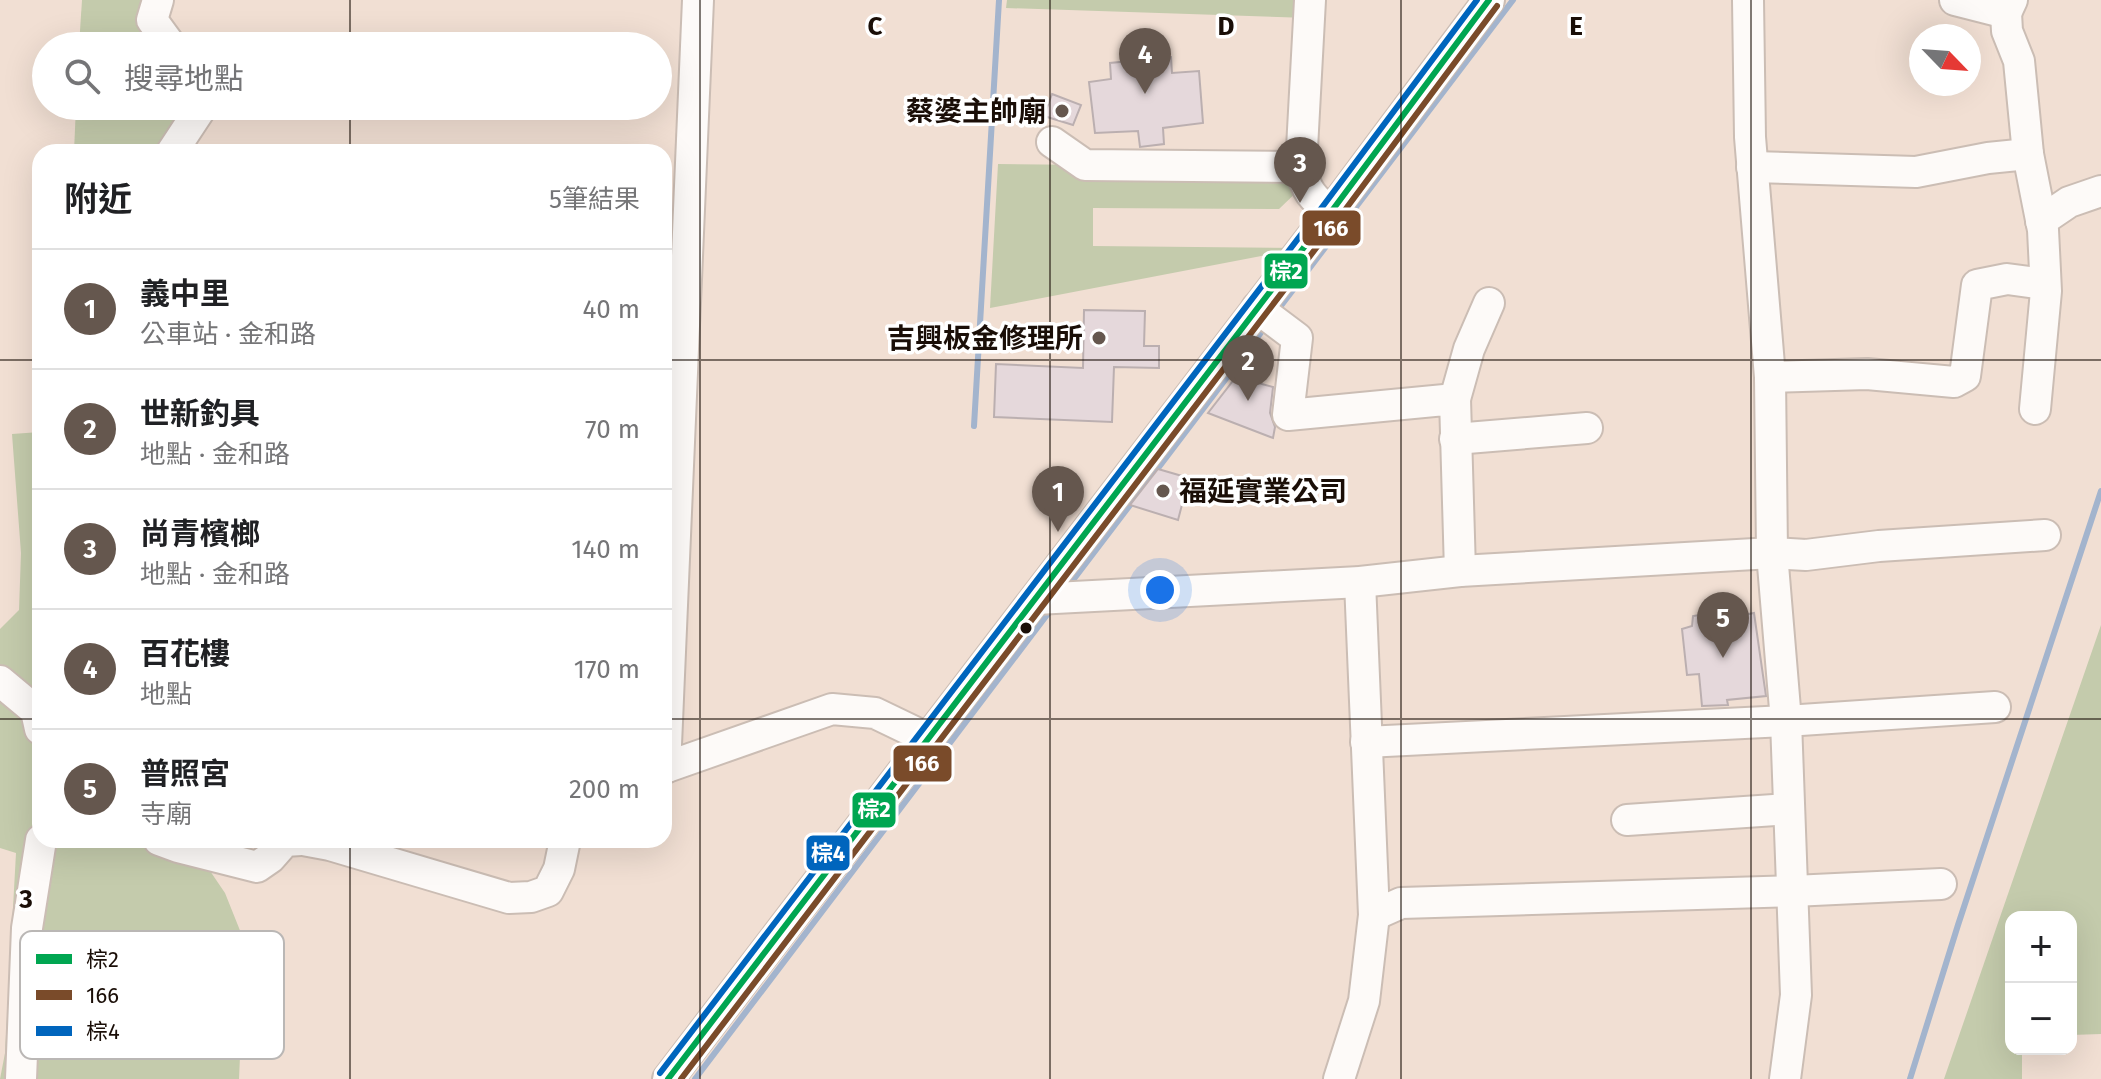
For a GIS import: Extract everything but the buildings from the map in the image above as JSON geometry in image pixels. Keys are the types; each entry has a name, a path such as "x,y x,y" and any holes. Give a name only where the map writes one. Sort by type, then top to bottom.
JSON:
{"street":[{"path":"158,0 152,20 161,32"},
{"path":"672,605 698,0"},
{"path":"1310,0 1301,167 1304,185 1313,199 1331,212"},
{"path":"668,1079 1331,212 1489,0"},
{"path":"1748,0 1752,167 1770,377 1772,553 1786,721 1793,891 1796,995 1785,1079"},
{"path":"1955,0 2009,7 2007,31 2019,61 2028,154 2041,221 2045,284 2035,409"},
{"path":"177,144 193,120"},
{"path":"1052,142 1085,165 1301,167"},
{"path":"1752,167 1916,172 2028,154"},
{"path":"2041,221 2069,202 2101,191"},
{"path":"1770,377 1867,374 1954,382 1965,376 1977,285 2007,279 2045,284"},
{"path":"1460,571 1455,399 1469,349 1489,303"},
{"path":"1257,308 1297,338 1288,415 1455,399"},
{"path":"1455,439 1587,428"},
{"path":"1036,599 1360,582 1460,571 1772,553 1806,555 1879,546 2045,535"},
{"path":"1339,1079 1364,1001 1374,915 1360,582"},
{"path":"0,681 32,711"},
{"path":"1366,742 1995,707"},
{"path":"672,766 832,709 875,713 929,739"},
{"path":"1627,820 1789,809"},
{"path":"27,931 40,848"},
{"path":"182,848 257,867 279,848"},
{"path":"340,848 509,898 531,897 548,891 559,869 563,848"},
{"path":"1374,915 1401,903 1941,884"},
{"path":"21,1079 22,1059"}],"green space":[{"path":"82,0 156,0 166,32 80,32"},
{"path":"1007,0 1309,0 1308,18 1006,8"},
{"path":"75,120 191,120 181,144 74,144"},
{"path":"998,164 1301,167 1304,185 1279,209 1093,208 1093,246 1303,248 990,308"},
{"path":"32,433 32,848 194,848 225,893 240,931 20,931 20,1059 240,1059 239,1079 0,1079 5,1053 16,853 0,848 0,629 19,610 21,553 12,434"},
{"path":"2101,625 2101,1034 2077,1035 2077,911 2005,911 2005,1055 2022,1055 2022,1079 1944,1079"}],"waterway":[{"path":"974,426 999,0"},
{"path":"1277,311 1513,0"},
{"path":"1067,588 1266,326"},
{"path":"1910,1079 2101,491"},
{"path":"695,1079 1053,607"}],"transit line":[{"name":"棕4","path":"660,1073 1477,0"},
{"name":"棕2","path":"668,1079 1331,212 1489,0"},
{"name":"166","path":"681,1079 1339,218 1497,6"}],"place":[{"name":"百花樓","path":"1145,94"},
{"name":"蔡婆主帥廟","path":"1062,111"},
{"name":"尚青檳榔","path":"1300,203"},
{"name":"吉興板金修理所","path":"1099,338"},
{"name":"世新釣具","path":"1248,401"},
{"name":"福延實業公司","path":"1163,491"},
{"name":"義中里","path":"1058,532"},
{"name":"普照宮","path":"1723,658"}]}
